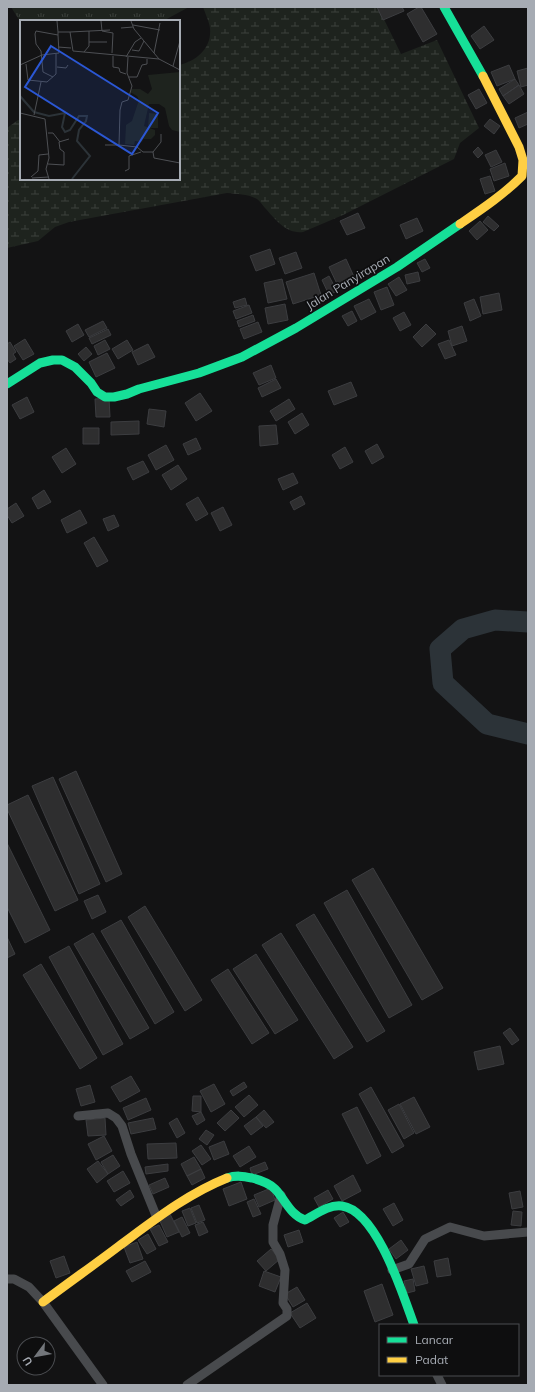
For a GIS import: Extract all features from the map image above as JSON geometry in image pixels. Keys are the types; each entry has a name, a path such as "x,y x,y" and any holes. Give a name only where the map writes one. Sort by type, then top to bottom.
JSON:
{"street":[{"path":"444,7 479,69 516,142 523,160 522,165 528,175"},
{"name":"Jalan Panyirapan","path":"7,384 40,363 53,360 62,360 75,367 91,383 97,392 105,397 114,397 199,373 242,357 262,348 397,267 488,205 522,176 522,165"},
{"path":"78,1116 108,1113 116,1118 122,1126 157,1218"},
{"path":"43,1302 157,1218 196,1193 229,1177 238,1176 263,1182 273,1187 281,1195 296,1216 301,1219 305,1220 334,1206 343,1206 360,1214 376,1235 414,1324"},
{"path":"187,1385 287,1316 287,1309 284,1304 285,1270 280,1254 273,1242 273,1226 281,1195"},
{"path":"392,1270 409,1264 425,1239 450,1228 484,1236 528,1232"},
{"path":"7,1279 14,1279 29,1287 43,1302 103,1385"},
{"path":"438,1376 442,1385"}],"green space":[{"path":"11,7 189,7 165,20 20,20 20,21"},
{"path":"203,7 378,7 401,54 437,40 479,128 460,143 454,159 343,215 303,232 291,231 286,228 254,197 227,193 69,222 55,227 38,241 7,248 7,128 18,120 20,120 20,180 180,180 180,65 197,57 206,47 209,42 210,35 208,20"}],"building":[{"path":"377,7 402,7 404,11 383,20"},
{"path":"421,7 437,34 423,42 407,14"},
{"path":"484,26 494,40 480,49 471,36"},
{"path":"509,65 515,79 497,86 491,72"},
{"path":"528,68 528,85 521,87 517,71"},
{"path":"515,79 519,85 503,96 499,89"},
{"path":"519,85 524,94 509,104 503,96"},
{"path":"479,89 487,103 476,109 468,95"},
{"path":"528,112 528,124 519,128 515,118"},
{"path":"490,119 500,126 494,134 484,126"},
{"path":"478,147 483,153 478,158 473,152"},
{"path":"496,150 502,162 491,167 485,155"},
{"path":"505,163 509,176 494,181 490,169"},
{"path":"490,176 495,191 485,194 480,179"},
{"path":"358,213 365,228 347,235 340,221"},
{"path":"488,216 499,226 494,231 483,222"},
{"path":"417,218 423,231 406,239 400,225"},
{"path":"480,221 488,230 477,240 469,231"},
{"path":"270,249 275,264 256,271 250,256"},
{"path":"296,252 302,268 285,274 279,258"},
{"path":"346,259 355,279 338,286 329,267"},
{"path":"425,259 430,268 422,272 417,263"},
{"path":"418,272 420,281 407,284 405,275"},
{"path":"314,273 321,295 293,304 286,282"},
{"path":"329,276 337,291 329,295 322,280"},
{"path":"399,277 407,290 396,296 388,284"},
{"path":"282,279 287,299 268,303 264,283"},
{"path":"387,287 394,305 381,310 374,292"},
{"path":"499,293 502,310 483,314 480,297"},
{"path":"245,298 247,305 235,308 233,302"},
{"path":"369,299 376,312 361,320 354,306"},
{"path":"474,299 481,316 470,321 464,303"},
{"path":"285,304 288,320 268,324 265,308"},
{"path":"249,305 252,313 236,319 233,311"},
{"path":"352,311 357,321 348,326 342,316"},
{"path":"404,312 411,325 400,331 393,318"},
{"path":"253,315 255,321 239,327 237,321"},
{"path":"103,321 107,328 89,337 85,330"},
{"path":"258,322 262,332 244,339 240,329"},
{"path":"78,324 84,335 72,342 66,331"},
{"path":"426,324 436,334 422,347 413,337"},
{"path":"462,326 467,341 452,346 448,331"},
{"path":"108,329 111,335 92,344 89,338"},
{"path":"25,339 34,354 23,360 14,346"},
{"path":"105,340 110,349 98,355 94,346"},
{"path":"127,340 133,350 118,359 112,349"},
{"path":"449,340 456,355 445,359 438,344"},
{"path":"10,342 16,352 13,354 16,359 10,363 7,359 7,344"},
{"path":"148,344 155,357 138,365 132,352"},
{"path":"86,347 92,354 84,361 78,354"},
{"path":"107,353 115,368 96,377 89,362"},
{"path":"271,365 276,378 259,385 253,373"},
{"path":"276,379 281,388 262,397 258,388"},
{"path":"351,382 357,396 334,405 328,391"},
{"path":"200,393 212,411 196,421 185,403"},
{"path":"27,397 34,412 20,419 12,405"},
{"path":"109,398 110,417 96,417 95,399"},
{"path":"289,399 295,409 276,421 270,411"},
{"path":"149,409 166,411 164,427 147,424"},
{"path":"302,413 309,425 295,434 288,422"},
{"path":"139,421 139,434 111,435 111,422"},
{"path":"276,425 278,444 260,446 259,426"},
{"path":"83,428 99,428 99,444 83,444"},
{"path":"196,438 201,449 188,455 183,444"},
{"path":"377,444 384,457 372,464 365,451"},
{"path":"166,445 174,460 156,470 148,455"},
{"path":"345,447 353,462 340,469 332,455"},
{"path":"66,448 76,464 62,473 52,457"},
{"path":"143,461 149,472 133,480 127,468"},
{"path":"178,465 187,479 171,490 162,475"},
{"path":"293,473 298,483 283,490 278,479"},
{"path":"44,490 51,502 38,509 32,498"},
{"path":"301,496 305,504 294,510 290,502"},
{"path":"198,497 208,514 196,521 186,504"},
{"path":"16,503 24,516 12,523 7,515 7,509"},
{"path":"223,507 232,525 220,531 211,513"},
{"path":"80,510 87,523 67,533 61,520"},
{"path":"114,515 119,526 108,531 103,519"},
{"path":"94,537 108,561 97,567 84,543"},
{"path":"76,771 122,874 106,882 59,779"},
{"path":"53,777 100,884 79,894 32,786"},
{"path":"28,795 78,900 55,911 7,809 7,805"},
{"path":"7,843 50,930 25,943 7,907"},
{"path":"373,868 443,988 422,1000 352,880"},
{"path":"347,890 412,1005 389,1018 324,903"},
{"path":"98,895 106,912 92,919 84,901"},
{"path":"145,906 202,1000 185,1011 128,917"},
{"path":"314,914 385,1031 367,1042 296,925"},
{"path":"121,920 174,1012 155,1024 101,931"},
{"path":"93,933 149,1028 130,1039 74,944"},
{"path":"281,933 353,1047 334,1059 262,945"},
{"path":"7,937 15,954 7,958"},
{"path":"69,946 123,1044 103,1055 49,957"},
{"path":"256,954 298,1020 275,1034 233,969"},
{"path":"41,964 97,1058 80,1069 23,975"},
{"path":"228,969 269,1033 252,1044 211,980"},
{"path":"510,1028 519,1040 512,1045 503,1033"},
{"path":"500,1046 504,1064 478,1070 474,1052"},
{"path":"131,1076 140,1091 120,1102 111,1087"},
{"path":"244,1082 247,1087 233,1096 230,1091"},
{"path":"214,1084 225,1104 211,1112 200,1091"},
{"path":"90,1085 95,1102 81,1106 76,1089"},
{"path":"371,1087 404,1146 392,1153 359,1094"},
{"path":"249,1095 258,1105 244,1117 235,1107"},
{"path":"193,1096 201,1096 201,1112 192,1111"},
{"path":"414,1097 430,1127 416,1134 400,1104"},
{"path":"146,1098 151,1110 128,1120 123,1108"},
{"path":"399,1104 414,1133 404,1139 388,1110"},
{"path":"357,1107 381,1156 367,1164 342,1114"},
{"path":"231,1110 239,1118 225,1131 217,1123"},
{"path":"264,1110 274,1122 266,1128 256,1117"},
{"path":"201,1112 205,1120 197,1125 192,1116"},
{"path":"256,1117 263,1126 251,1135 244,1126"},
{"path":"105,1118 106,1135 88,1136 86,1120"},
{"path":"153,1118 156,1129 131,1134 128,1123"},
{"path":"177,1118 185,1133 177,1138 169,1123"},
{"path":"206,1130 214,1135 207,1145 199,1139"},
{"path":"104,1136 112,1151 96,1160 88,1144"},
{"path":"224,1141 229,1154 214,1160 209,1147"},
{"path":"176,1143 177,1158 148,1159 147,1144"},
{"path":"201,1145 211,1159 202,1165 192,1151"},
{"path":"249,1146 256,1157 240,1167 233,1156"},
{"path":"113,1155 120,1166 108,1174 101,1162"},
{"path":"194,1157 201,1169 187,1176 181,1164"},
{"path":"98,1161 108,1174 97,1183 87,1169"},
{"path":"265,1162 268,1169 252,1175 250,1168"},
{"path":"168,1164 168,1171 146,1174 145,1167"},
{"path":"201,1169 205,1178 192,1185 187,1176"},
{"path":"123,1171 130,1183 114,1192 107,1181"},
{"path":"353,1175 361,1191 342,1201 334,1186"},
{"path":"165,1178 169,1187 153,1194 149,1185"},
{"path":"241,1182 247,1199 229,1206 223,1189"},
{"path":"271,1188 275,1200 259,1207 254,1195"},
{"path":"130,1190 134,1197 121,1206 116,1200"},
{"path":"328,1190 333,1199 319,1207 314,1198"},
{"path":"520,1191 523,1207 512,1209 509,1193"},
{"path":"254,1199 261,1214 253,1217 247,1202"},
{"path":"394,1203 403,1220 393,1226 383,1209"},
{"path":"199,1205 205,1220 197,1223 191,1208"},
{"path":"190,1208 196,1223 188,1226 182,1211"},
{"path":"513,1211 522,1212 521,1226 511,1225"},
{"path":"343,1212 349,1222 340,1227 334,1218"},
{"path":"170,1214 179,1232 167,1237 159,1219"},
{"path":"182,1217 190,1233 182,1237 174,1221"},
{"path":"203,1222 208,1232 199,1236 195,1225"},
{"path":"159,1225 168,1242 159,1246 150,1229"},
{"path":"299,1230 303,1242 288,1247 284,1235"},
{"path":"148,1234 156,1249 147,1254 138,1240"},
{"path":"401,1240 408,1250 396,1259 389,1249"},
{"path":"137,1242 143,1259 130,1263 124,1247"},
{"path":"271,1249 280,1259 266,1271 257,1261"},
{"path":"64,1256 70,1273 56,1278 50,1261"},
{"path":"448,1258 451,1275 437,1277 434,1261"},
{"path":"145,1261 151,1272 132,1282 126,1271"},
{"path":"424,1266 428,1283 416,1286 411,1269"},
{"path":"264,1271 281,1277 275,1292 259,1286"},
{"path":"413,1279 415,1291 407,1293 404,1281"},
{"path":"382,1284 393,1315 375,1322 364,1291"},
{"path":"297,1287 305,1300 293,1307 285,1294"},
{"path":"307,1303 316,1318 300,1328 290,1313"}],"waterway":[{"path":"528,622 495,620 463,629 440,649 443,683 487,724 528,734"}],"traffic: fast":[{"path":"444,7 483,76"},
{"path":"7,384 40,363 53,360 62,360 75,367 91,383 97,392 105,397 114,397 127,394 139,389 199,373 242,357 296,328 397,267 460,224"},
{"path":"227,1178 236,1176 246,1177 267,1183 279,1193 295,1214 305,1220 322,1210 337,1206 342,1206 355,1211 366,1222 387,1256 396,1275 414,1324"}],"traffic: slow":[{"path":"460,224 500,196 522,176 523,160 519,147 483,76"},
{"path":"43,1302 184,1200 212,1184 227,1178"}]}
